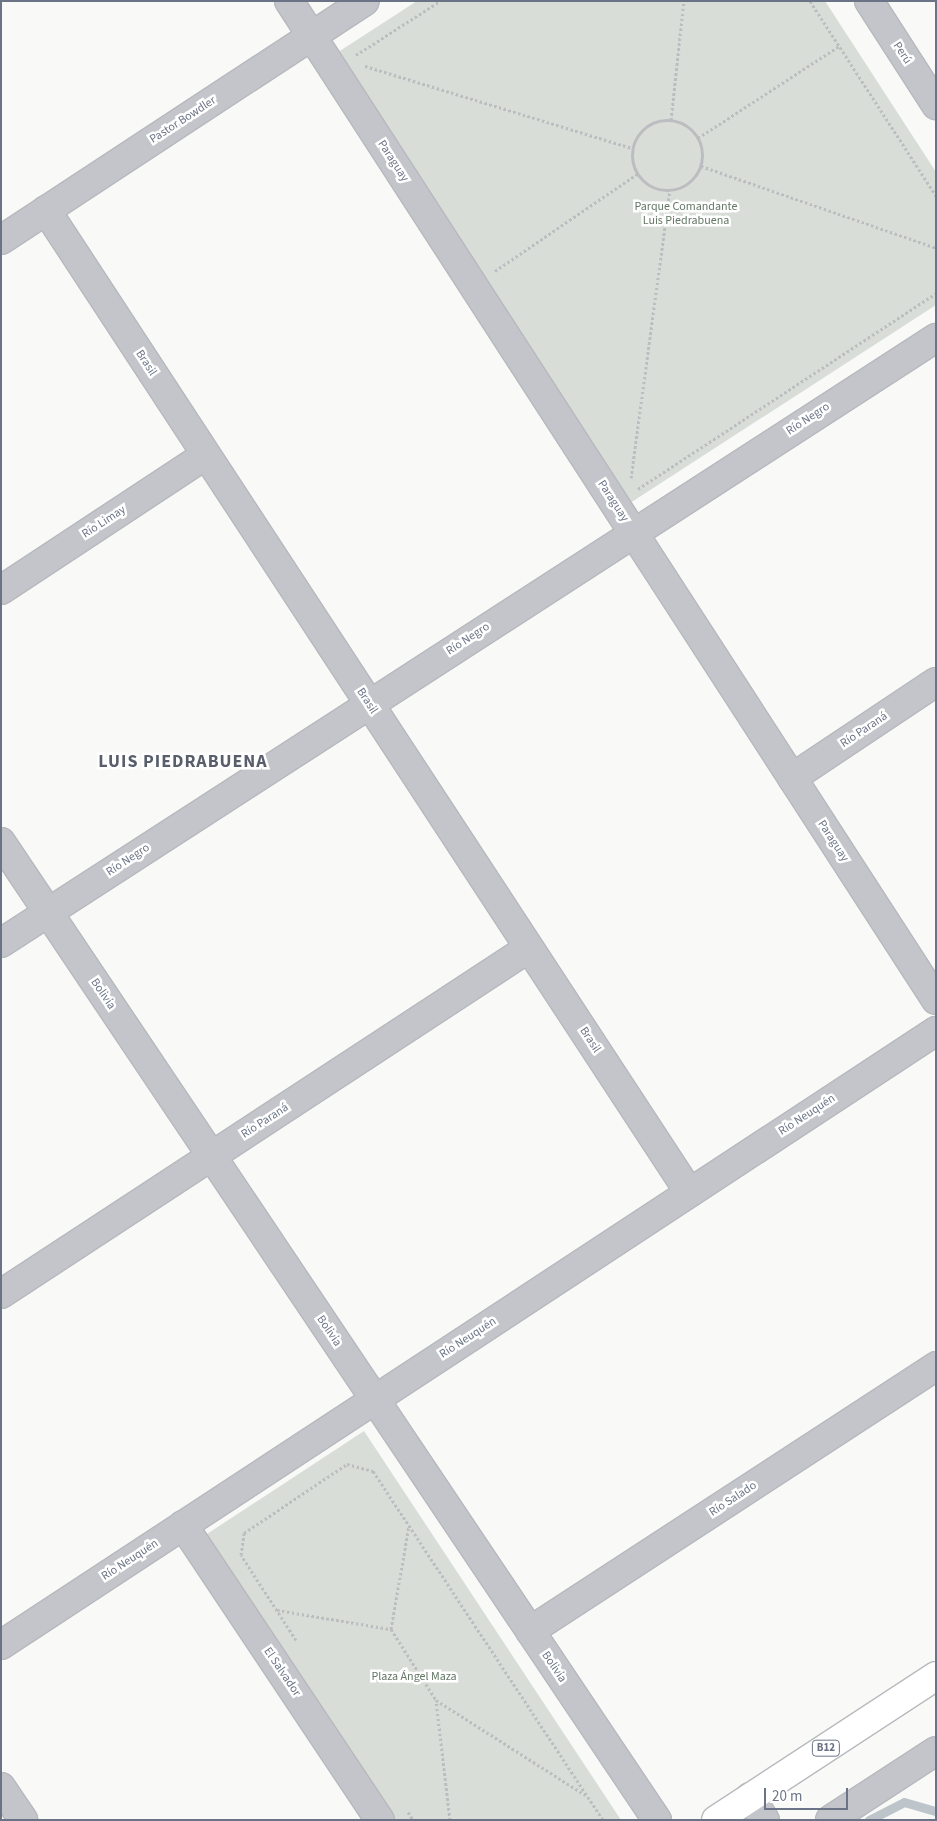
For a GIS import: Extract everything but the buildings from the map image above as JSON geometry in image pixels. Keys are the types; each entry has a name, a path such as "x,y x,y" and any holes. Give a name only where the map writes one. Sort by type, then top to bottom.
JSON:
{"main road":[{"name":"B12","path":"716,1820 758,1809 936,1676"}],"street":[{"name":"Paraguay","path":"290,1 936,1000"},
{"name":"Pastor Bowdler","path":"1,240 364,1"},
{"name":"Perú","path":"869,1 936,105"},
{"name":"Brasil","path":"46,210 690,1192"},
{"name":"Río Negro","path":"1,943 633,532 936,338"},
{"name":"Río Limay","path":"1,590 206,455"},
{"name":"Río Paraná","path":"792,778 936,682"},
{"name":"Bolivia","path":"1,842 657,1820"},
{"name":"Río Paraná","path":"1,1294 529,948"},
{"name":"Río Neuquén","path":"1,1645 936,1031"},
{"name":"Río Salado","path":"530,1632 936,1366"},
{"name":"El Salvador","path":"183,1525 380,1820"},
{"path":"830,1820 936,1751"},
{"path":"1,1787 23,1820"}],"path":[{"path":"347,61 440,1"},
{"path":"671,120 684,1"},
{"path":"810,1 936,196"},
{"path":"698,138 839,46"},
{"path":"357,64 632,148"},
{"path":"671,120 687,125 698,138 702,166 690,183 670,191 651,187 637,174 632,148 651,123 671,120"},
{"path":"702,166 936,248"},
{"path":"487,276 637,174"},
{"path":"630,485 670,191"},
{"path":"629,495 936,293"},
{"path":"299,1644 241,1555 244,1533 347,1464 373,1471 603,1820"},
{"path":"409,1525 391,1629 436,1700 588,1796"},
{"path":"277,1610 391,1629"},
{"path":"436,1700 450,1820"},
{"path":"402,1803 413,1820"}],"green space":[{"name":"Parque Comandante Luis Piedrabuena","path":"417,1 825,1 936,172 936,305 624,507 332,56"},
{"name":"Plaza Ángel Maza","path":"364,1431 621,1820 396,1820 207,1534"}],"waterway":[{"path":"869,1820 904,1802 936,1811"}],"district":[{"name":"LUIS PIEDRABUENA","path":"183,762"}]}
